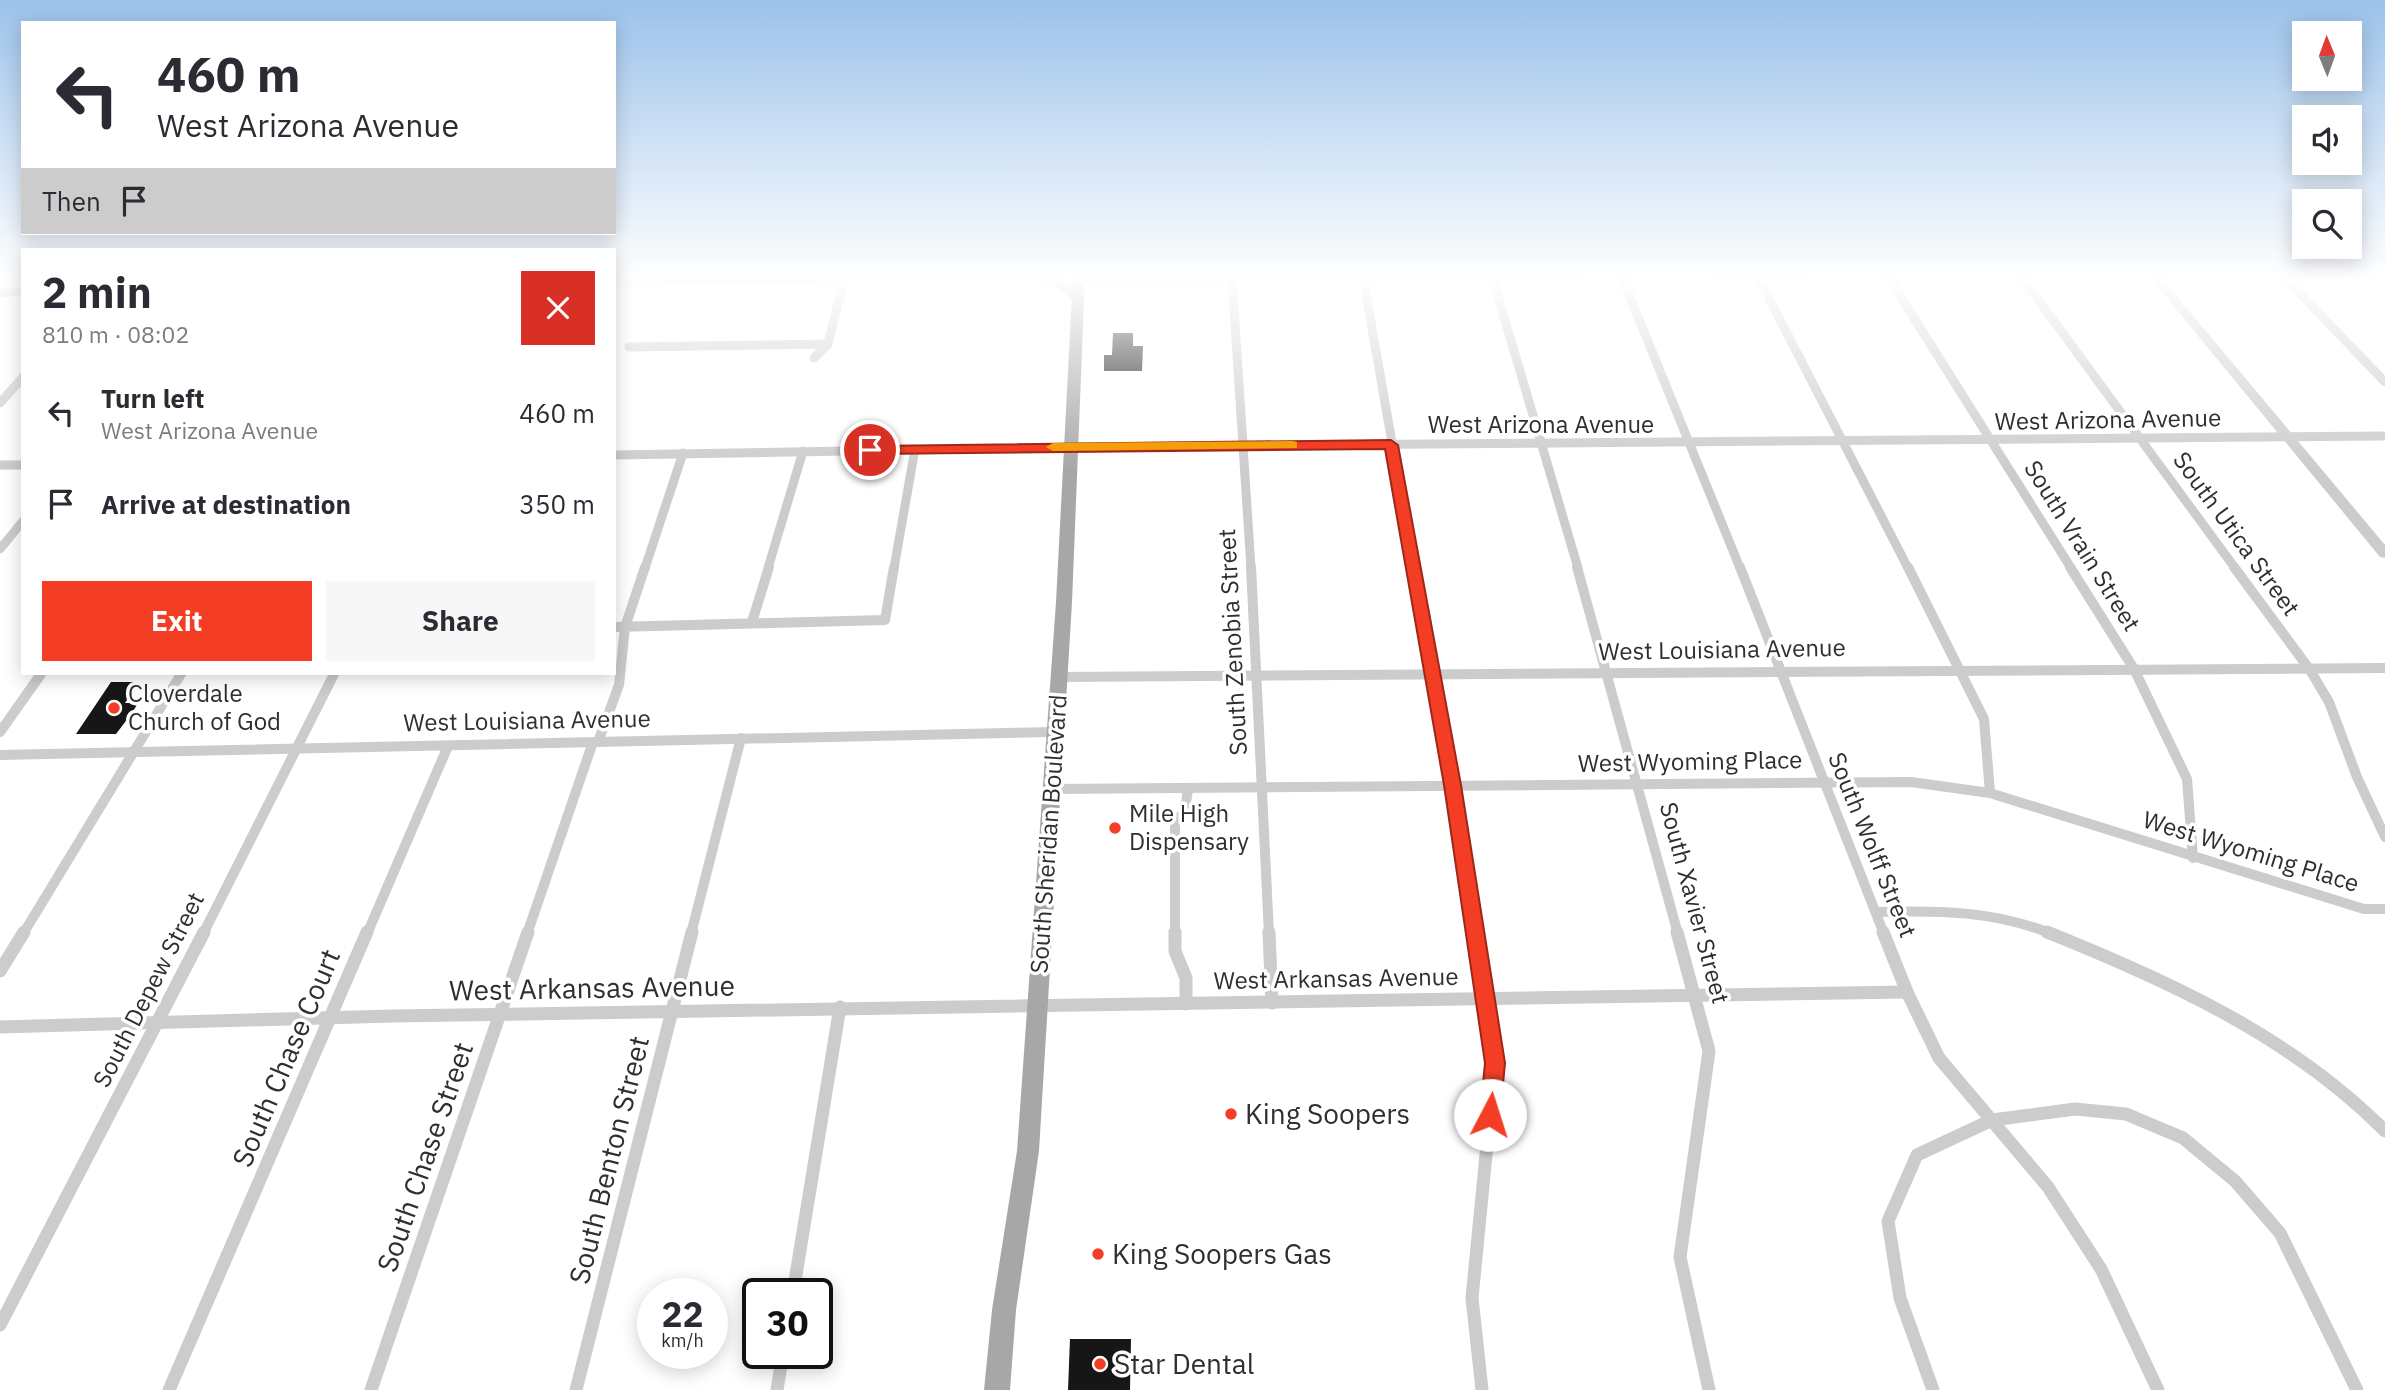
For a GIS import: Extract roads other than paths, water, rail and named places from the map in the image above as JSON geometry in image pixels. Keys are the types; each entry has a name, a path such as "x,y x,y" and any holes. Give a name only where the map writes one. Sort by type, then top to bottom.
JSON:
{"main road":[{"name":"South Sheridan Boulevard","path":"997,1390 1004,1310 1028,1151 1059,677 1076,340"}],"street":[{"path":"814,358 829,340"},
{"name":"South Zenobia Street","path":"1236,340 1258,677 1272,1003"},
{"path":"1373,340 1452,785 1495,1063 1472,1298 1482,1390"},
{"name":"South Xavier Street","path":"1511,340 1609,675 1709,1051 1680,1257 1709,1390"},
{"name":"South Wolff Street","path":"1648,340 1907,992 1939,1058 2048,1186 2101,1269 2158,1390"},
{"path":"1790,340 1962,670 1984,719 1990,793"},
{"name":"South Vrain Street","path":"1928,340 2134,669 2187,779 2193,858"},
{"name":"South Utica Street","path":"2067,340 2310,670 2329,702 2357,777 2385,837"},
{"path":"2206,340 2385,554"},
{"path":"2344,340 2385,382"},
{"path":"629,348 828,344"},
{"path":"0,403 21,379"},
{"name":"West Arizona Avenue","path":"616,454 1072,447 2385,436"},
{"path":"620,627 885,620 915,449"},
{"path":"752,622 803,451"},
{"name":"South Chase Street","path":"371,1390 500,1014 596,742 619,685 620,627 683,453"},
{"path":"0,465 21,465"},
{"path":"0,549 21,523"},
{"name":"West Louisiana Avenue","path":"1059,677 2385,668"},
{"path":"0,732 40,675"},
{"path":"0,971 180,675"},
{"name":"South Depew Street","path":"0,1325 159,1021 334,675"},
{"name":"West Louisiana Avenue","path":"0,755 1055,732"},
{"name":"South Benton Street","path":"576,1390 741,738"},
{"name":"South Chase Court","path":"169,1390 448,746"},
{"name":"West Wyoming Place","path":"1052,789 1911,782 1990,793 2364,909 2385,909"},
{"name":"West Arkansas Avenue","path":"1186,1004 1186,978 1175,951 1175,822 1185,811 1188,789"},
{"path":"1877,912 1934,910 2000,917 2080,946 2224,1012 2302,1058 2385,1131"},
{"name":"West Arkansas Avenue","path":"0,1027 673,1010 1038,1007 1907,992"},
{"path":"795,1278 840,1007"},
{"path":"1933,1390 1900,1298 1888,1221 1917,1155 1992,1120 2075,1109 2126,1114 2183,1138 2235,1181 2280,1233 2357,1390"},
{"path":"776,1390 780,1369"}],"place":[{"name":"Cloverdale Church of God","path":"114,708"},
{"name":"Mile High Dispensary","path":"1115,828"},
{"name":"King Soopers","path":"1231,1114"},
{"name":"King Soopers Gas","path":"1098,1254"},
{"name":"Star Dental","path":"1100,1364"}]}
